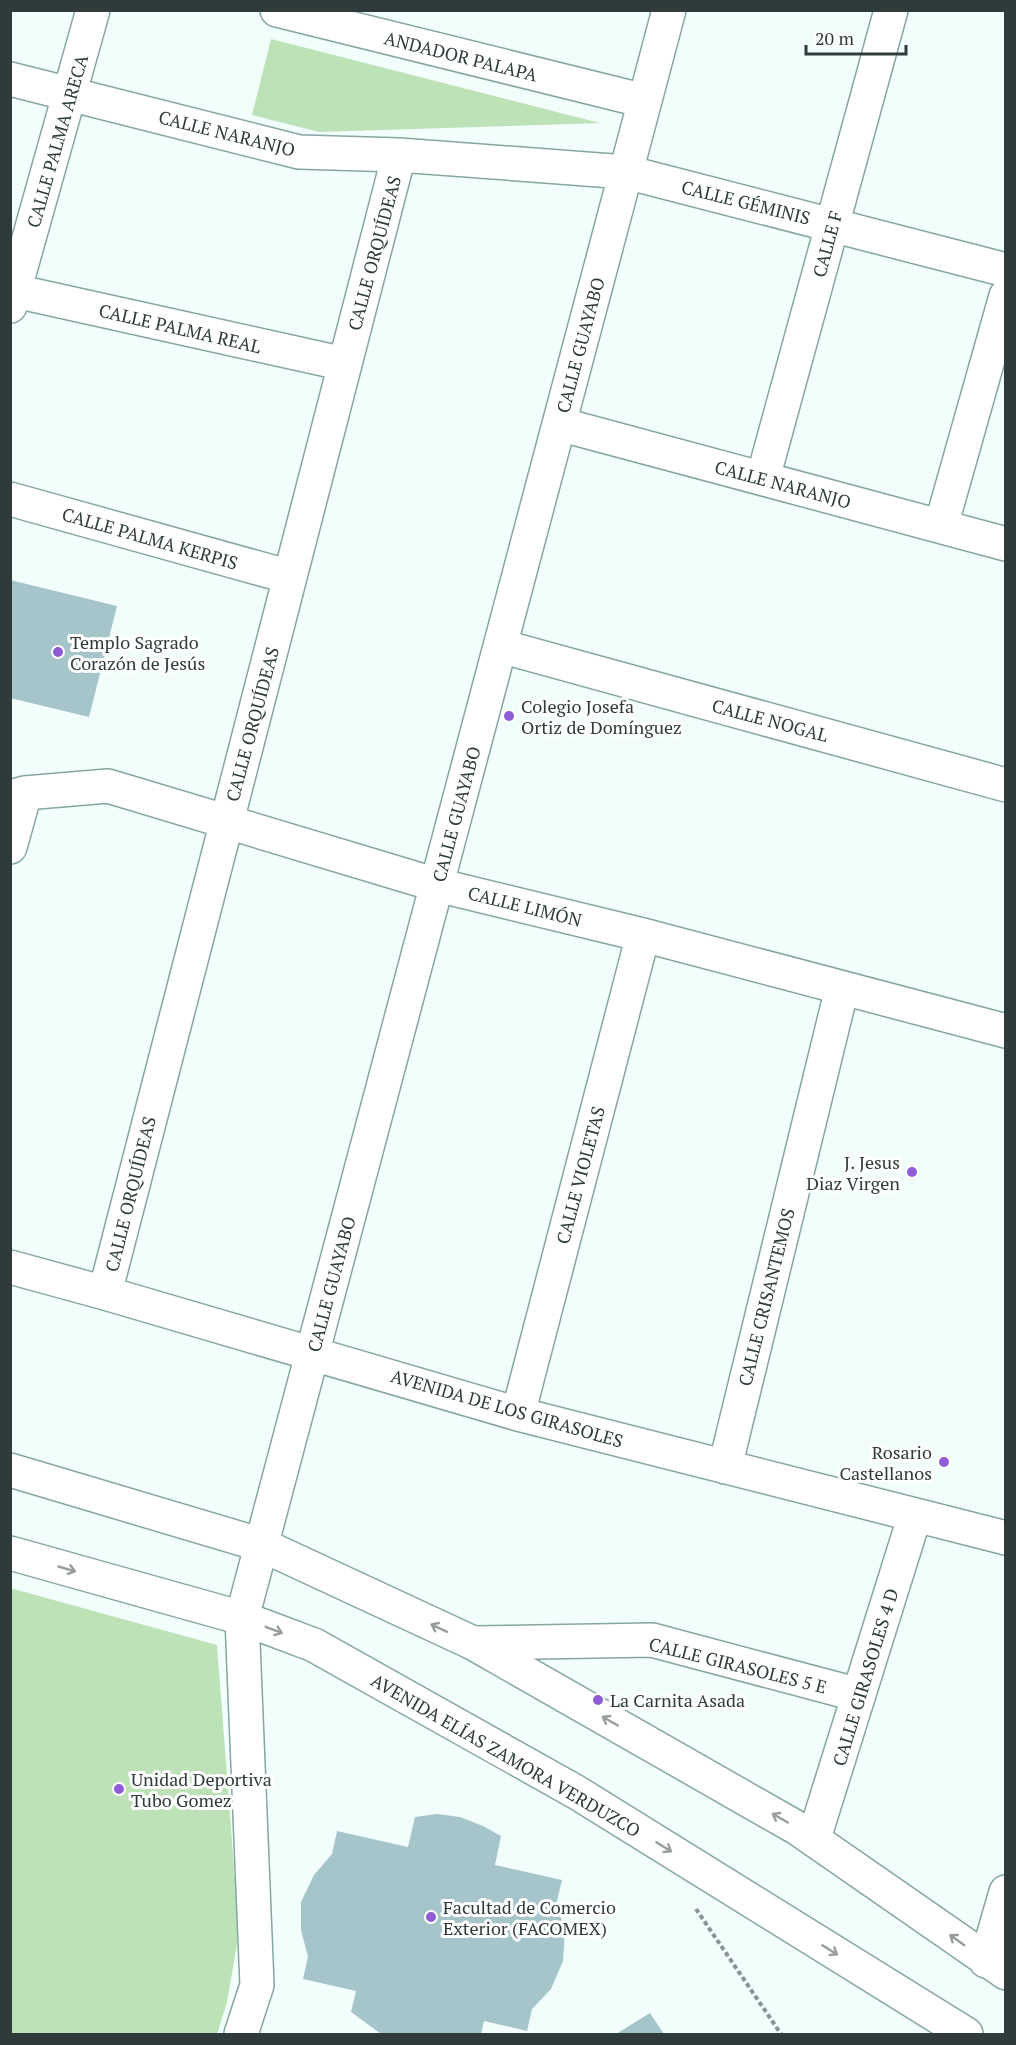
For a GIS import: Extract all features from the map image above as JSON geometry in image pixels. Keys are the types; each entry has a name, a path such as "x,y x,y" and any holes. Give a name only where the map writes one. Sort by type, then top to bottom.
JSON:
{"street":[{"name":"CALLE PALMA ARECA","path":"13,298 93,10"},
{"name":"ANDADOR PALAPA","path":"277,10 645,101"},
{"name":"CALLE GUAYABO","path":"241,2034 257,1985 242,1618 669,10"},
{"name":"CALLE F","path":"763,478 891,10"},
{"name":"CALLE NARANJO","path":"10,79 299,152 399,155 626,172"},
{"name":"CALLE ORQUÍDEAS","path":"105,1293 399,155"},
{"name":"CALLE GÉMINIS","path":"626,172 1005,270"},
{"path":"941,526 1005,296"},
{"name":"CALLE PALMA REAL","path":"13,298 345,364"},
{"name":"CALLE NARANJO","path":"559,424 1005,544"},
{"name":"CALLE PALMA KERPIS","path":"10,499 290,577"},
{"name":"CALLE NOGAL","path":"500,646 1005,784"},
{"name":"CALLE LIMÓN","path":"18,795 108,786 437,885 643,935 1005,1030"},
{"path":"10,847 18,795"},
{"name":"CALLE VIOLETAS","path":"518,1414 643,935"},
{"name":"CALLE CRISANTEMOS","path":"725,1467 842,988"},
{"name":"AVENIDA DE LOS GIRASOLES","path":"10,1267 518,1414 1005,1538"},
{"path":"10,1470 262,1545 473,1643 814,1838 996,1967 1005,1892"},
{"name":"CALLE GIRASOLES 4 D","path":"814,1838 915,1515"},
{"name":"AVENIDA ELÍAS ZAMORA VERDUZCO","path":"10,1553 242,1618 314,1645 576,1792 966,2034"},
{"name":"CALLE GIRASOLES 5 E","path":"473,1643 652,1640 859,1695"}],"path":[{"path":"696,1909 781,2034"}],"green space":[{"path":"271,39 600,123 319,132 252,115"},
{"name":"Unidad Deportiva Tubo Gomez","path":"10,1588 217,1645 239,1933 227,2002 217,2034 11,2034"}],"building":[{"name":"Templo Sagrado Corazón de Jesús","path":"10,580 117,606 89,717 10,698"},
{"name":"Facultad de Comercio Exterior (FACOMEX)","path":"437,1814 460,1817 501,1836 495,1865 562,1880 556,1905 565,1929 563,1961 551,1989 532,2009 527,2031 484,2021 481,2034 381,2034 351,2012 356,1991 303,1979 308,1957 301,1930 301,1902 314,1875 332,1854 337,1831 408,1847 415,1817"},
{"path":"650,2013 664,2034 616,2034"}],"place":[{"name":"Templo Sagrado Corazón de Jesús","path":"58,652"},
{"name":"Colegio Josefa Ortiz de Domínguez","path":"509,716"},
{"name":"J. Jesus Diaz Virgen","path":"912,1172"},
{"name":"Rosario Castellanos","path":"944,1462"},
{"name":"La Carnita Asada","path":"598,1700"},
{"name":"Unidad Deportiva Tubo Gomez","path":"119,1789"},
{"name":"Facultad de Comercio Exterior (FACOMEX)","path":"431,1917"}]}
